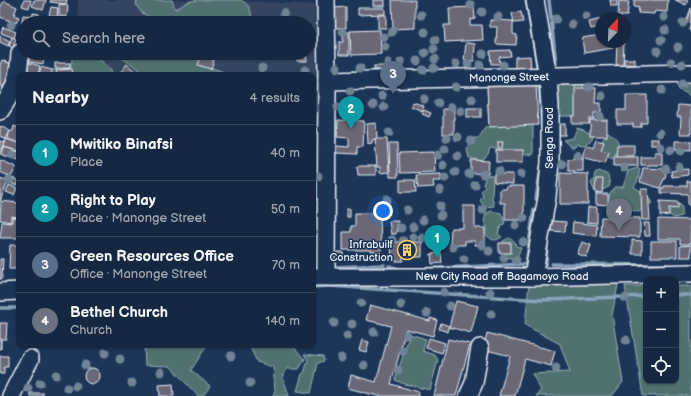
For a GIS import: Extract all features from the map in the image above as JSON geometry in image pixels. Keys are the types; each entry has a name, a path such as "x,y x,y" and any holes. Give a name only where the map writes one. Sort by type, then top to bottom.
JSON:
{"street":[{"path":"320,276 327,81 326,0"},
{"name":"Senga Road","path":"533,277 547,197 550,168 550,106 548,77 535,0"},
{"path":"19,72 20,60"},
{"name":"Manonge Street","path":"327,81 691,73"},
{"path":"0,111 14,89 16,83"},
{"name":"New City Road off Bagamoyo Road","path":"320,276 533,277 691,273"},
{"path":"0,292 16,291"},
{"path":"468,396 474,383 480,348"},
{"path":"11,396 30,359"}],"shaded area":[{"path":"78,0 222,0 321,5 325,263 316,263 316,72 79,72 79,60 316,60 316,16 78,16"}],"green space":[{"path":"137,0 172,0 175,9 191,1 240,0 248,6 252,16 148,16 142,13 136,5"},
{"path":"72,60 100,60 110,68 112,72 49,72 52,70 70,68"},
{"path":"125,60 202,60 211,68 224,72 138,72 139,69"},
{"path":"691,80 691,99 688,94 679,90 677,81"},
{"path":"560,83 585,83 580,95 577,116 560,116 561,112 553,105 557,87"},
{"path":"533,88 533,155 490,148 488,154 482,161 469,158 467,150 471,138 479,138 486,126 489,129 487,89"},
{"path":"577,128 593,135 592,140 584,145 576,144 575,147 571,147 563,140 573,138"},
{"path":"608,132 616,138 619,144 612,159 599,150 599,145"},
{"path":"640,168 638,180 634,187 647,195 652,203 644,207 639,212 609,204 609,194 615,187 623,187 628,171"},
{"path":"599,171 608,175 610,186 596,194 591,183 594,179 595,173"},
{"path":"486,175 493,176 492,197 494,206 484,207 480,200 483,197 481,191 485,187 483,185"},
{"path":"680,204 682,208 682,216 674,218 665,212 667,205"},
{"path":"491,211 501,213 505,223 500,228 498,234 502,237 496,240 492,240 484,233 487,228 484,221 486,214"},
{"path":"509,238 515,242 516,246 521,248 515,258 505,256 502,248 503,241"},
{"path":"619,280 612,315 623,382 612,396 536,396 541,390 532,374 570,372 560,344 525,325 529,284"},
{"path":"625,286 643,286 643,384 679,384 679,286 691,286 691,396 643,396"},
{"path":"410,334 426,339 423,351 435,355 438,360 430,390 404,384 395,380"},
{"path":"144,348 205,348 191,370 210,386 203,396 198,396 170,366 145,365"},
{"path":"250,348 295,348 305,359 299,369 287,369 283,377 289,396 273,396 275,390 273,367 257,362"},
{"path":"304,354 323,356 324,361 318,363 311,393 297,391 308,360"}],"building":[{"path":"24,0 31,0 29,8 22,6"},
{"path":"34,0 46,0 43,10 32,6"},
{"path":"51,0 67,0 66,4 50,2"},
{"path":"373,0 385,0 385,6 373,6"},
{"path":"392,0 415,0 415,28 393,29"},
{"path":"610,0 617,0 617,6 611,6"},
{"path":"634,0 668,0 667,12 655,11 654,14 638,13 639,8 634,7"},
{"path":"675,0 688,0 686,5"},
{"path":"4,1 17,7 14,15 16,16 16,23 0,17 0,8"},
{"path":"619,1 629,2 628,12 618,12"},
{"path":"59,4 68,5 67,16 59,16"},
{"path":"51,7 58,8 57,16 49,15"},
{"path":"346,7 346,28 334,28 334,8"},
{"path":"474,7 475,19 470,20 470,25 482,25 483,40 445,42 444,25 450,25 449,8"},
{"path":"358,8 385,8 385,14 358,15"},
{"path":"691,8 691,23 686,22"},
{"path":"521,12 523,22 514,23 512,13"},
{"path":"33,13 39,14 39,16 33,16"},
{"path":"378,15 386,15 386,28 378,28"},
{"path":"490,20 513,21 513,34 517,35 516,45 496,44 497,27 490,27"},
{"path":"595,20 595,28 591,29 589,22"},
{"path":"3,27 16,32 14,38 1,33"},
{"path":"380,30 381,54 351,55 350,31"},
{"path":"343,32 349,32 349,55 339,55 339,42 343,42"},
{"path":"0,36 10,41 8,46 0,42"},
{"path":"595,36 595,48 613,48 584,53 582,38"},
{"path":"12,37 16,39 13,48 9,46"},
{"path":"466,43 475,44 474,61 464,60"},
{"path":"617,48 624,48 623,66 616,65"},
{"path":"510,50 511,56 499,57 500,64 491,64 490,51"},
{"path":"530,56 531,69 515,69 515,57"},
{"path":"624,59 635,59 635,65 624,64"},
{"path":"2,60 18,67 9,90 0,86 0,65"},
{"path":"25,60 44,60 43,64"},
{"path":"200,60 214,60 211,69 198,65"},
{"path":"26,62 40,66 39,72 24,72"},
{"path":"55,63 70,63 70,68 55,68"},
{"path":"127,64 136,72 120,72"},
{"path":"374,66 386,66 386,70 374,70"},
{"path":"41,67 52,70 52,72 40,72"},
{"path":"72,69 72,72 56,72 56,70"},
{"path":"536,84 538,125 489,127 487,86"},
{"path":"575,88 596,88 595,103 601,103 601,113 594,113 594,119 589,119 589,124 572,124 572,116 575,116"},
{"path":"626,95 647,95 647,123 641,123 641,127 633,127 633,124 617,124 617,110 626,110"},
{"path":"413,102 424,106 422,111 411,106"},
{"path":"678,105 691,106 691,134 680,134 681,117 677,117"},
{"path":"467,108 481,108 481,117 467,117"},
{"path":"443,109 454,109 454,134 443,134"},
{"path":"424,110 431,113 429,117 422,114"},
{"path":"338,120 364,121 363,147 357,147 357,154 336,153 336,146 349,147 349,138 337,137"},
{"path":"590,120 607,120 607,136 590,136"},
{"path":"376,123 377,138 372,140 372,143 368,144 367,124"},
{"path":"559,124 565,124 565,135 559,135"},
{"path":"0,126 10,131 6,139 0,136"},
{"path":"14,126 16,127 16,142 8,139 9,133 13,131"},
{"path":"6,139 16,142 16,150 4,147"},
{"path":"375,139 387,139 389,172 380,173 380,167 377,167"},
{"path":"651,139 659,139 659,145 651,145"},
{"path":"596,140 604,142 601,150 609,152 605,163 582,157 586,145 593,148"},
{"path":"0,141 5,142 0,155"},
{"path":"675,141 691,141 691,150 675,149"},
{"path":"498,142 503,142 502,148 498,148"},
{"path":"389,144 397,144 398,177 390,177"},
{"path":"617,145 634,145 634,156 616,156"},
{"path":"4,147 16,151 16,159 2,155"},
{"path":"496,150 523,150 523,162 496,162"},
{"path":"434,152 435,172 400,173 399,153"},
{"path":"655,152 662,152 662,165 641,165 641,157 655,157"},
{"path":"614,157 638,157 638,166 614,166"},
{"path":"583,158 583,171 568,171 568,159"},
{"path":"0,160 16,167 11,177 0,172"},
{"path":"471,160 489,161 488,174 471,173"},
{"path":"357,166 376,166 376,175 358,175"},
{"path":"643,168 663,169 666,175 660,188 640,182"},
{"path":"688,169 688,175 672,177 671,171"},
{"path":"560,173 588,174 588,204 560,204"},
{"path":"441,174 441,181 433,181 434,187 418,188 416,175"},
{"path":"494,174 513,174 513,184 494,182"},
{"path":"10,177 16,180 16,186 8,182"},
{"path":"0,178 8,181 0,201"},
{"path":"596,179 603,179 602,193 595,192"},
{"path":"400,180 415,180 416,192 400,192"},
{"path":"687,181 691,181 691,205 688,205 688,194 661,193 661,188 664,188 664,186 687,186"},
{"path":"9,185 16,188 14,195 6,192"},
{"path":"507,186 524,186 524,220 505,220 505,203 500,203 500,189 506,189"},
{"path":"641,189 648,189 650,220 642,220"},
{"path":"596,194 608,194 608,205 596,204"},
{"path":"1,201 16,203 16,217 11,216 11,222 0,220"},
{"path":"660,201 678,202 678,209 669,208 669,215 660,216"},
{"path":"463,206 475,206 475,228 485,228 485,245 475,245 475,241 465,241 465,245 450,245 451,228 463,228"},
{"path":"588,207 597,207 597,223 587,222"},
{"path":"347,209 350,209 350,217 347,217"},
{"path":"355,213 380,213 381,251 372,252 372,250 343,250 343,232 351,232 351,226 355,226"},
{"path":"12,217 16,218 16,238 0,238 2,222 12,223"},
{"path":"601,217 640,218 640,237 600,236"},
{"path":"658,219 691,220 690,244 680,244 680,239 658,239"},
{"path":"389,221 398,221 396,234 391,234"},
{"path":"552,221 566,222 565,232 551,231"},
{"path":"573,222 597,225 596,236 572,233"},
{"path":"644,223 649,223 650,236 645,236"},
{"path":"632,240 642,241 642,254 632,254"},
{"path":"651,241 677,241 677,257 651,257"},
{"name":"Infrabuilf Construction","path":"391,242 422,242 422,257 403,257 403,261 392,261"},
{"path":"582,242 591,245 587,257 577,254"},
{"path":"499,243 511,243 511,253 499,253"},
{"path":"10,245 16,245 16,269 9,269"},
{"path":"691,245 691,257 680,257 680,246"},
{"path":"337,252 343,252 344,259 338,260"},
{"path":"441,253 442,263 432,264 431,254"},
{"path":"0,259 3,259 2,279 0,279"},
{"path":"456,301 478,306 471,333 449,327"},
{"path":"370,305 430,321 430,318 437,320 433,336 406,329 391,384 419,392 418,396 378,396 348,388 351,375 376,382 391,326 366,320"},
{"path":"0,323 7,323 6,339 1,339 1,349 0,349"},
{"path":"441,323 449,326 448,332 439,329"},
{"path":"487,333 555,351 551,366 525,359 515,396 499,396 510,356 483,349"},
{"path":"429,338 445,343 442,353 426,348"},
{"path":"448,339 470,344 456,396 434,396"},
{"path":"362,340 369,342 366,352 359,350"},
{"path":"0,356 8,356 8,367 4,367 4,374 0,374"},
{"path":"92,368 98,370 100,376 98,382 92,384 86,382 84,376 86,370"},
{"path":"173,384 174,396 160,396 159,385"},
{"path":"30,393 43,393 43,396 30,396"}],"waterway":[{"path":"526,0 538,71"},
{"path":"549,0 556,64"},
{"path":"539,81 542,129"},
{"path":"536,199 541,167"},
{"path":"418,269 526,264 534,210"},
{"path":"546,264 547,245"},
{"path":"552,264 668,265"},
{"path":"332,267 384,265"},
{"path":"389,266 399,269"},
{"path":"316,268 322,268"},
{"path":"316,287 329,286 543,300 643,296"},
{"path":"679,295 691,295"},
{"path":"0,308 16,308"}],"place":[{"name":"Green Resources Office","path":"393,94"},
{"name":"Right to Play","path":"351,129"},
{"name":"Bethel Church","path":"619,231"},
{"name":"Infrabuilf Construction","path":"407,250"},
{"name":"Mwitiko Binafsi","path":"437,258"}]}
